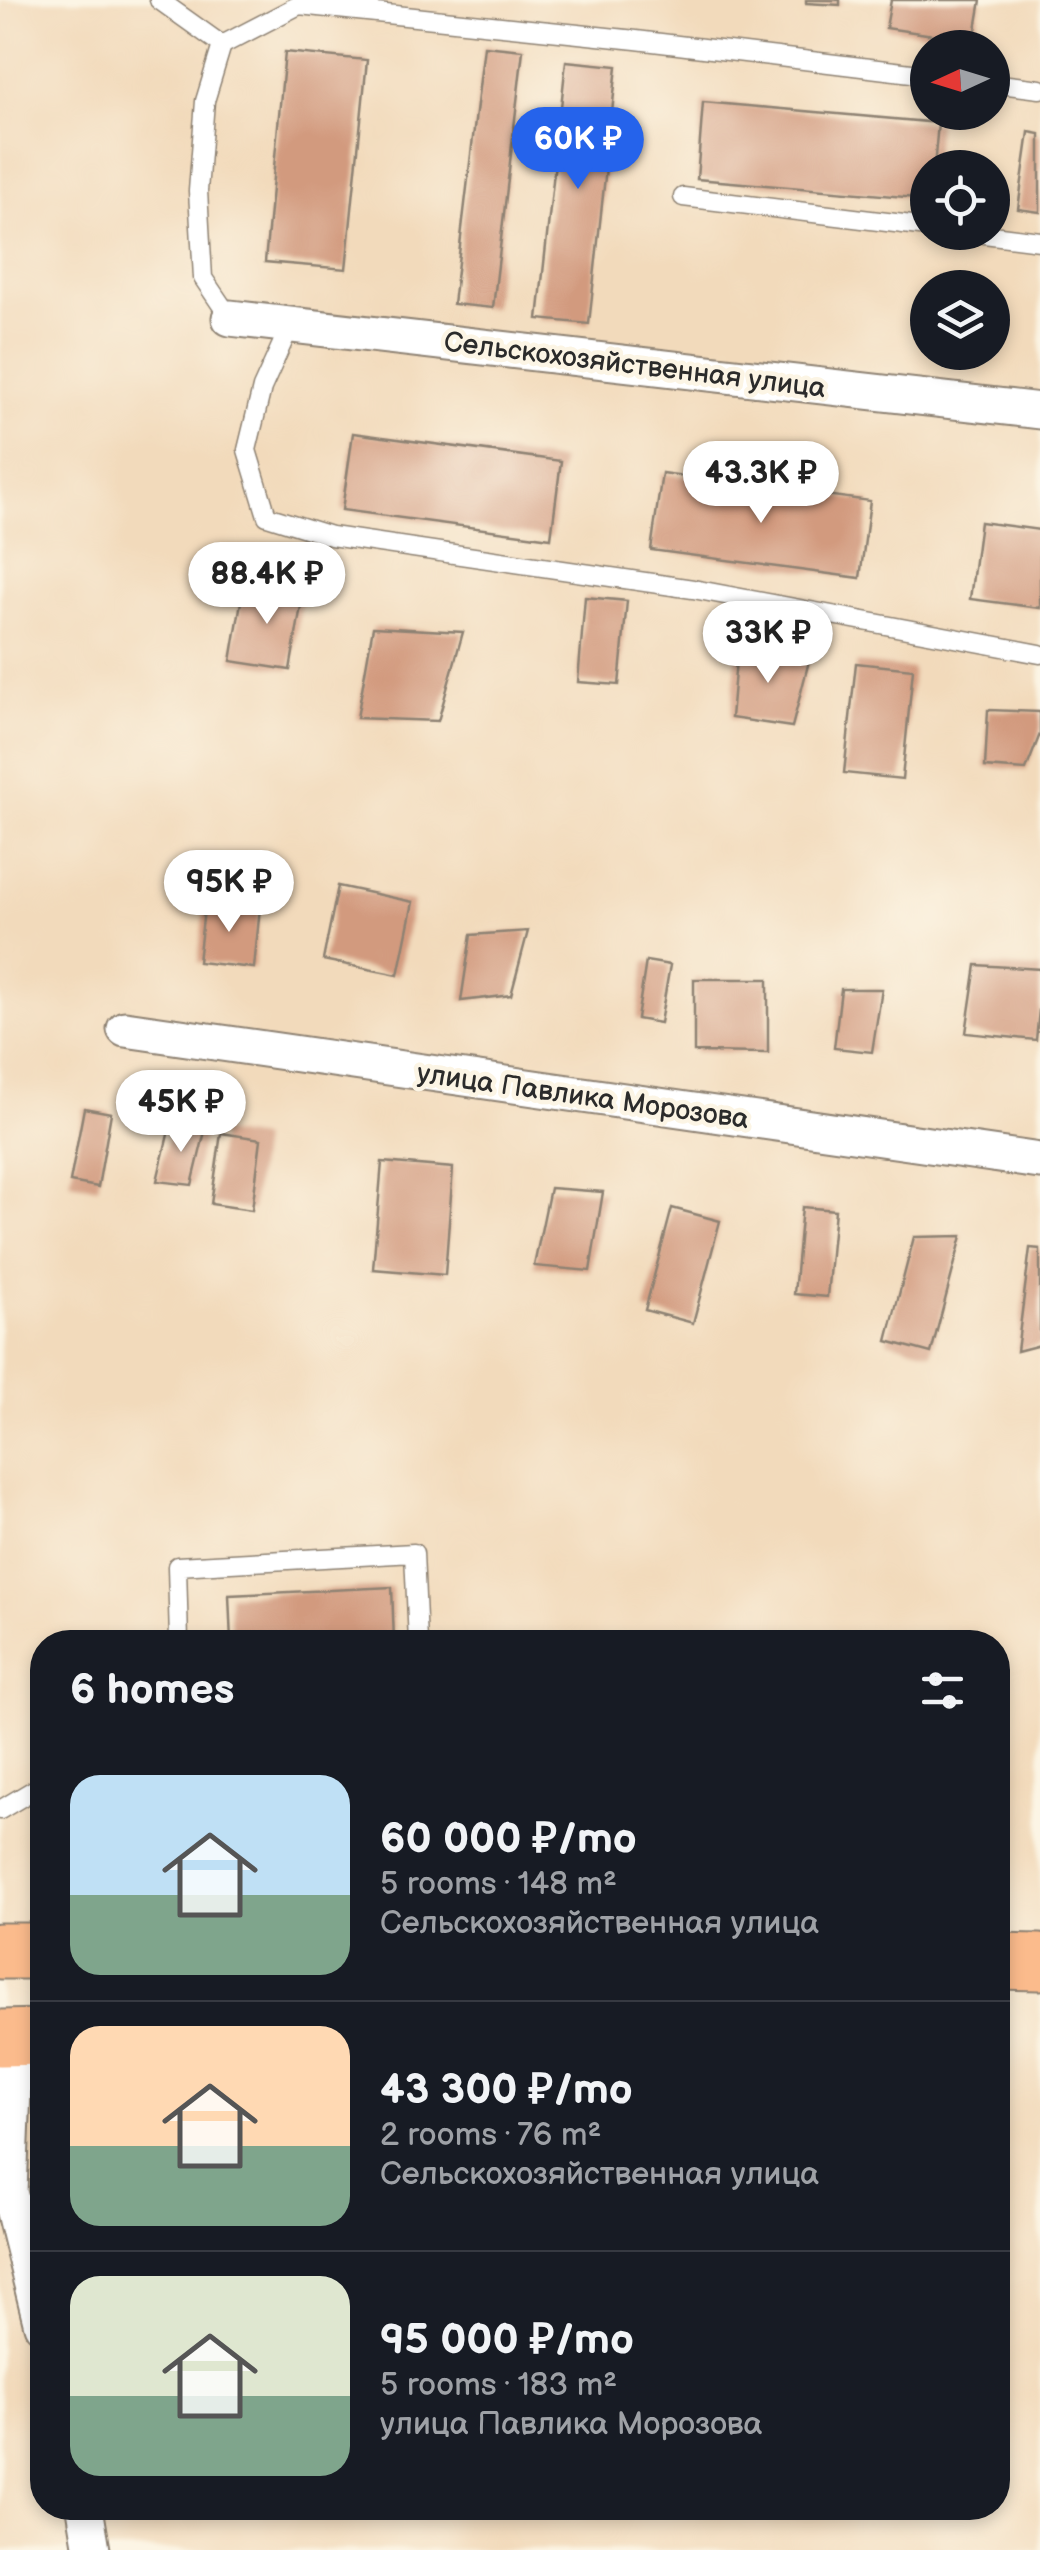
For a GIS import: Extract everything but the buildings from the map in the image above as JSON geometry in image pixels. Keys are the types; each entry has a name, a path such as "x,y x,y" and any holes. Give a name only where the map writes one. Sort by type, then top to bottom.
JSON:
{"highway":[{"path":"0,1951 30,1952"},
{"path":"1010,1961 1040,1962"}],"street":[{"name":"Сельскохозяйственная улица","path":"230,318 1040,411"},
{"name":"улица Павлика Морозова","path":"125,1029 1040,1161"},
{"path":"19,2038 9,2192 30,2277"},
{"path":"86,2520 92,2550"}],"lane":[{"path":"159,0 222,45"},
{"path":"230,318 202,278 198,192 205,100 222,45 299,5 910,73"},
{"path":"1010,85 1040,89"},
{"path":"684,197 910,226"},
{"path":"1010,238 1040,242"},
{"path":"291,324 262,388 247,450 267,516 331,536 693,589 1040,654"},
{"path":"179,1630 176,1566 414,1554 417,1630"},
{"path":"0,1810 30,1792"}]}
